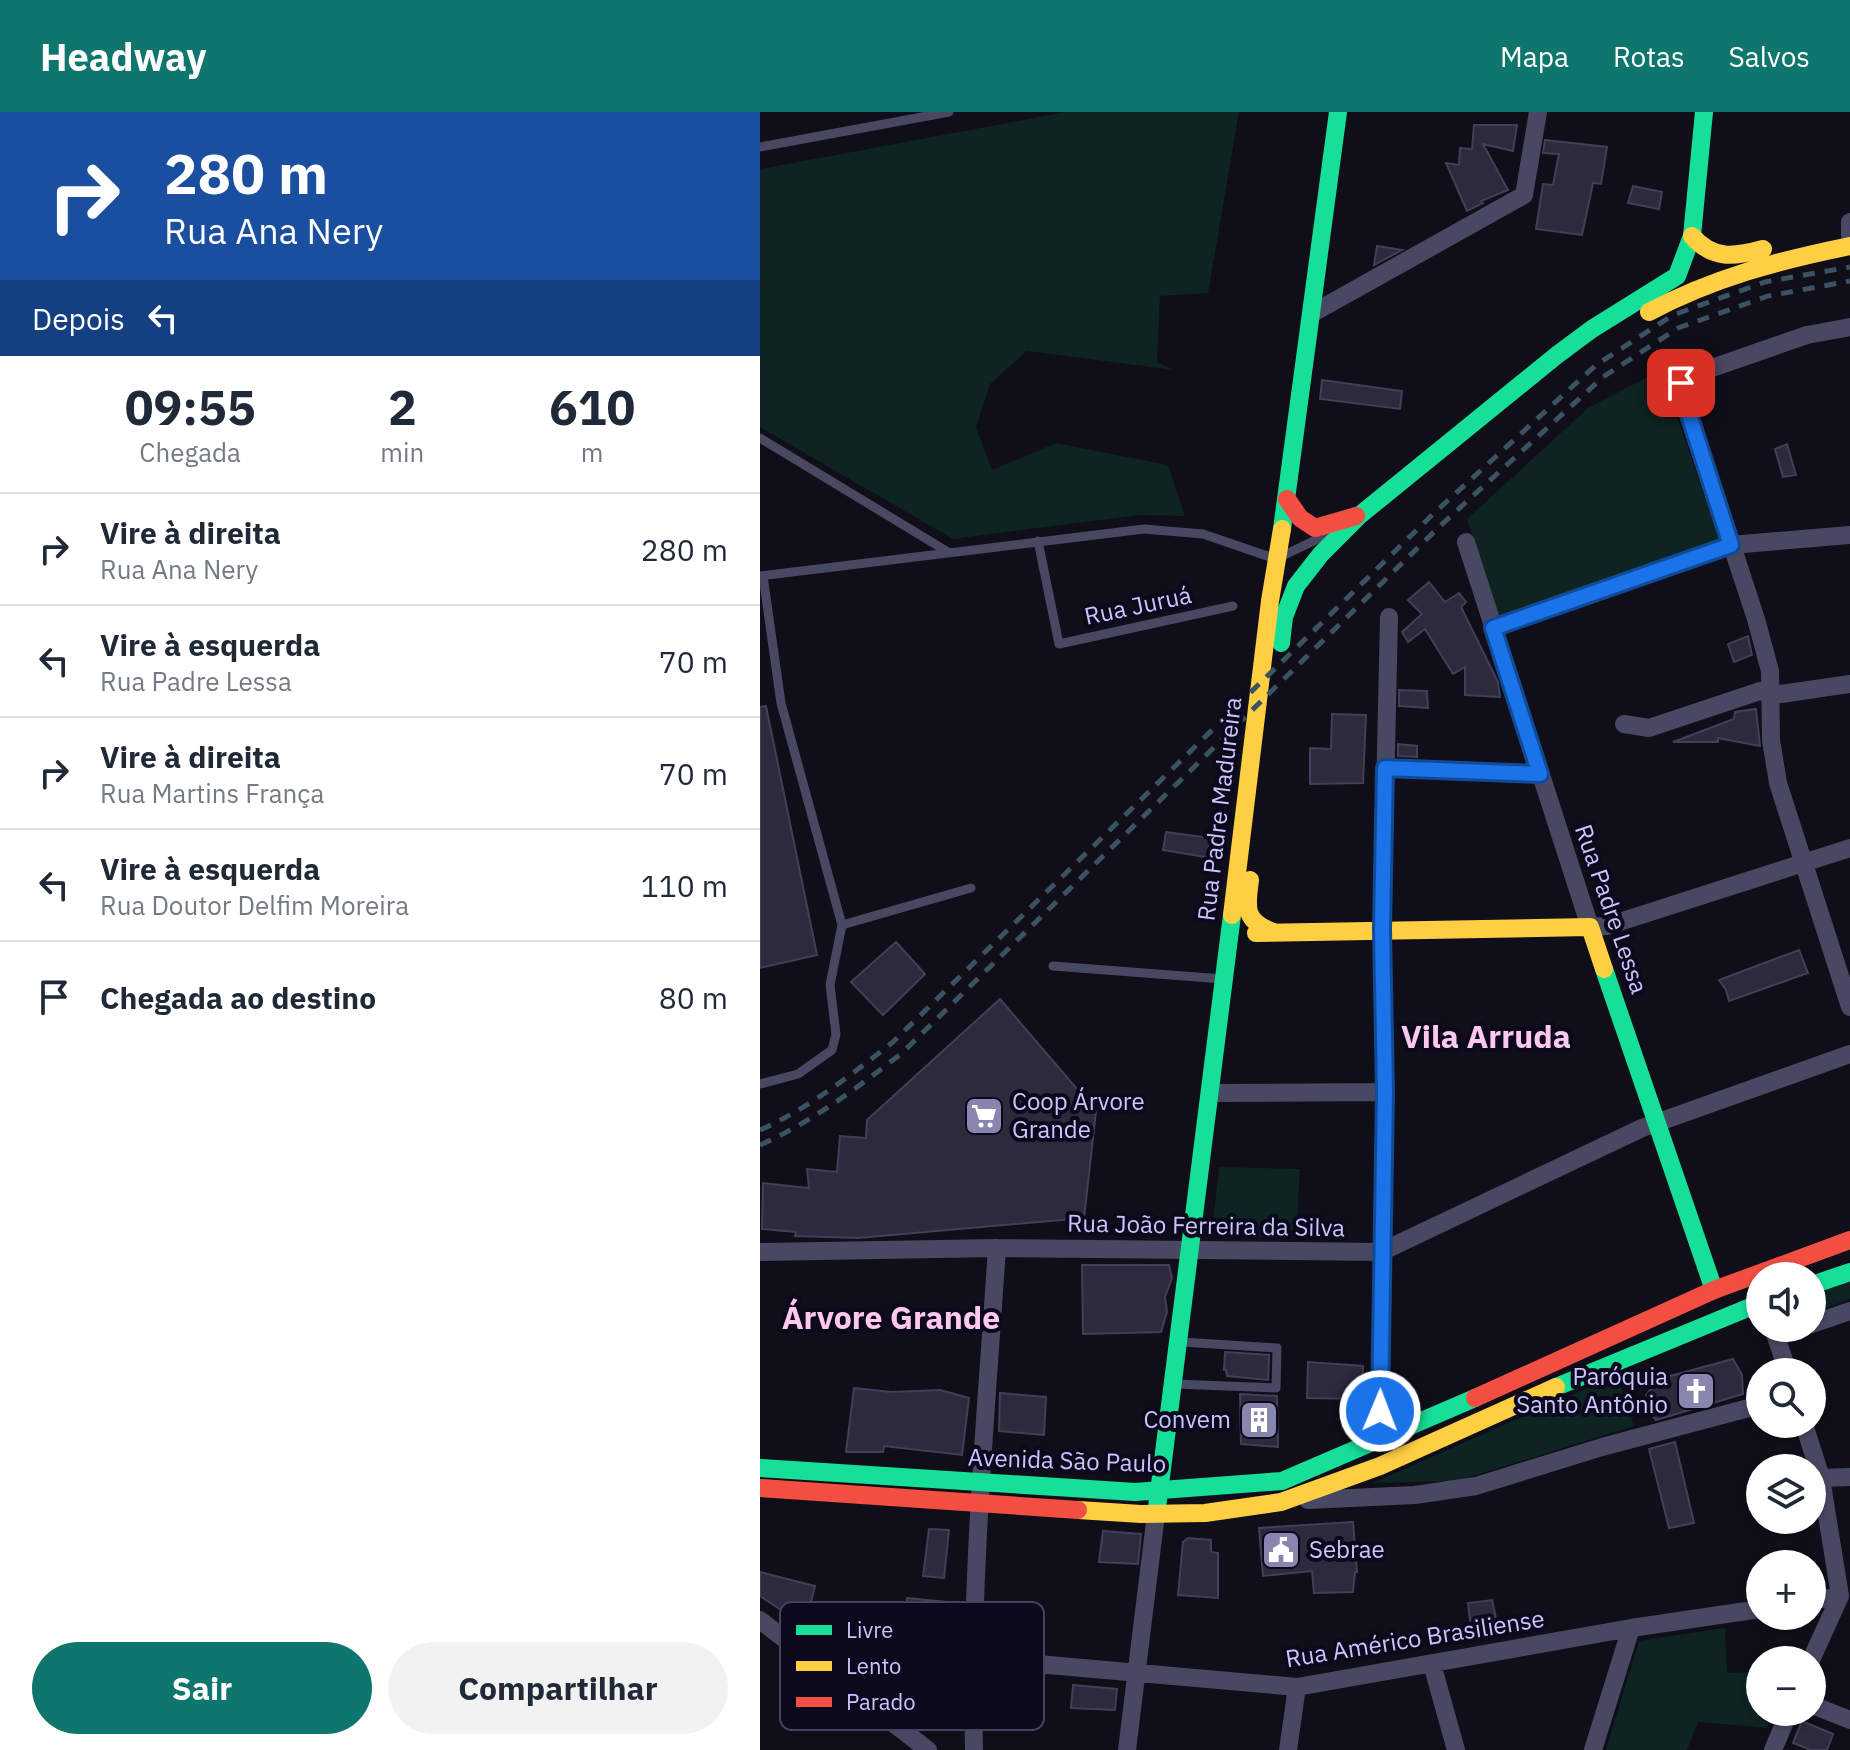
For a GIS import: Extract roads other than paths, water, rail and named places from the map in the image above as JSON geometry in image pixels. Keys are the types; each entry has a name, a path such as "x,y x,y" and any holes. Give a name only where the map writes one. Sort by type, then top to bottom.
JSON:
{"main road":[{"name":"Rua Padre Madureira","path":"1156,1514 1276,559 1313,313 1338,112"},
{"path":"1533,375 1592,329 1677,276 1692,236 1704,112"},
{"path":"1692,236 1703,250 1715,255 1739,256 1850,226"},
{"path":"1533,375 1598,345 1670,300 1737,272 1850,246"},
{"name":"Rua Padre Madureira","path":"1273,932 1258,927 1247,912 1247,903 1284,617 1296,586 1321,554 1360,515 1533,375"},
{"path":"1287,499 1300,518 1315,528 1360,515"},
{"path":"1226,951 1237,941 1253,934 1273,932 1590,927"},
{"name":"Rua Padre Lessa","path":"1590,927 1714,1290"},
{"name":"Avenida São Paulo","path":"1804,1262 1850,1240"},
{"path":"1826,1280 1850,1272"},
{"name":"Avenida São Paulo","path":"760,1468 1135,1492 1282,1481 1380,1441 1714,1290 1746,1286"},
{"path":"1588,1373 1616,1351 1709,1306 1714,1290"},
{"name":"Avenida São Paulo","path":"760,1488 1156,1514 1205,1513 1281,1502 1380,1466 1588,1373 1746,1309"}],"street":[{"path":"1313,313 1524,195 1538,112"},
{"path":"1850,226 1850,236"},
{"path":"1850,327 1807,335 1686,377 1681,383 1770,671 1771,740 1778,783 1850,1007"},
{"path":"1493,628 1731,545 1850,535"},
{"name":"Rua Padre Lessa","path":"1466,542 1590,927"},
{"path":"1380,1441 1385,1092 1382,929 1389,617"},
{"path":"1624,724 1649,728 1760,691 1781,694 1850,684"},
{"path":"1385,768 1540,774"},
{"path":"1590,927 1607,926 1850,848"},
{"name":"Rua João Ferreira da Silva","path":"760,1252 997,1248 1381,1252 1658,1123 1850,1054"},
{"path":"1211,1093 1385,1092"},
{"path":"975,1602 997,1248"},
{"path":"1826,1319 1850,1311"},
{"path":"1281,1502 1415,1495 1476,1486 1602,1447 1746,1409"},
{"path":"1826,1478 1850,1477"},
{"path":"1817,1646 1840,1596 1826,1509"},
{"path":"1127,1750 1156,1514"},
{"path":"1826,1598 1840,1596"},
{"name":"Rua Américo Brasiliense","path":"1044,1666 1297,1687 1631,1628 1746,1611"},
{"path":"760,1620 780,1635"},
{"path":"1593,1750 1631,1628"},
{"path":"1432,1664 1456,1750"},
{"path":"1288,1750 1297,1687"},
{"path":"1826,1711 1850,1720"},
{"path":"1773,1750 1783,1726"},
{"path":"902,1730 928,1750"},
{"path":"974,1730 974,1750"}],"lane":[{"path":"760,147 949,112"},
{"path":"760,438 948,552"},
{"path":"760,1084 798,1074 832,1050 836,1034 830,985 842,925 781,703 762,576 1144,529 1203,534 1276,559 1310,544 1360,515"},
{"name":"Rua Juruá","path":"1038,541 1059,644 1233,606"},
{"path":"842,925 971,888"},
{"path":"1053,966 1223,979"},
{"path":"1172,1384 1276,1388 1277,1348 1179,1342"}],"railway":[{"path":"760,1130 813,1101 893,1042 1432,515 1596,365 1673,315 1765,282 1850,267"},
{"path":"760,1145 816,1115 902,1053 1440,526 1603,377 1678,328 1768,296 1850,281"}],"place":[{"name":"Coop Árvore Grande","path":"984,1116"},
{"name":"Paróquia Santo Antônio","path":"1696,1391"},
{"name":"Convem","path":"1259,1420"},
{"name":"Sebrae","path":"1281,1550"}],"district":[{"name":"Vila Arruda","path":"1486,1037"},
{"name":"Árvore Grande","path":"891,1318"}]}
